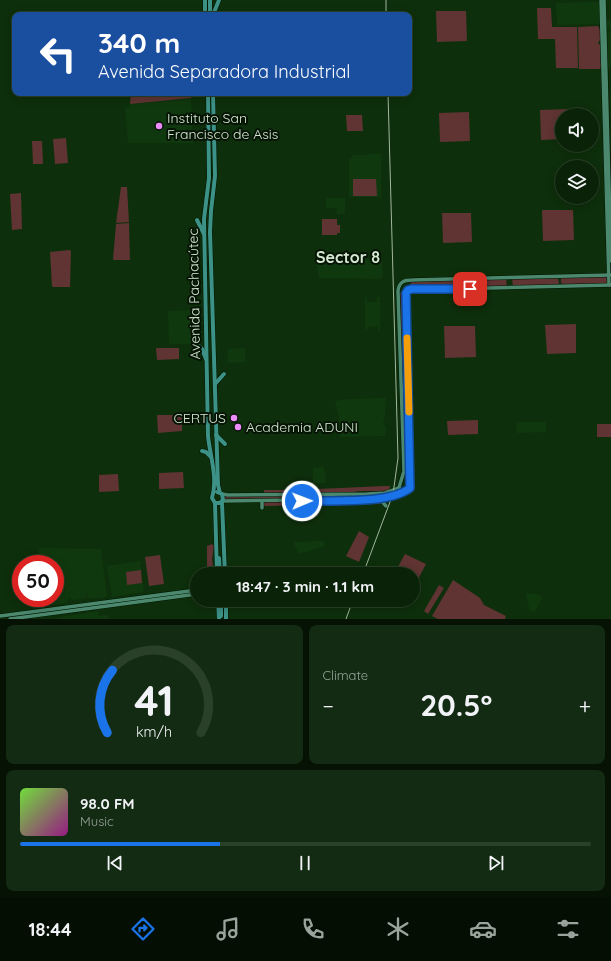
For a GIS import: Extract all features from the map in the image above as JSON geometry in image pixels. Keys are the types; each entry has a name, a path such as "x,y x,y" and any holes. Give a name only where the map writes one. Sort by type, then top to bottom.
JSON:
{"main road":[{"path":"205,0 205,12"},
{"path":"210,0 212,12"},
{"path":"213,12 219,0"},
{"path":"398,291 610,285 601,0"},
{"path":"604,0 611,261"},
{"name":"Avenida Pachacútec","path":"208,96 209,178 205,203 204,241 208,436 212,458 214,485 213,495"},
{"name":"Avenida Pachacútec","path":"213,96 215,183 211,211 212,305 218,485 221,493"},
{"path":"208,130 211,132 214,130"},
{"path":"197,220 204,236"},
{"path":"204,241 207,240 211,242"},
{"path":"397,494 404,464 399,285 402,282 410,280 610,275"},
{"path":"408,290 406,295 411,481 410,488 404,492 380,499 219,503 212,500 213,495 216,493 228,495 385,493 406,479 411,481"},
{"path":"206,305 209,307 212,305"},
{"path":"199,346 202,349 207,361"},
{"path":"214,385 224,374"},
{"path":"216,435 226,444"},
{"path":"202,451 206,452 212,458"},
{"path":"400,484 401,489 404,492"},
{"path":"263,489 263,495"},
{"path":"217,567 219,503 224,498 221,493"},
{"path":"341,494 341,500"},
{"path":"380,499 386,506"},
{"path":"262,501 262,508"},
{"path":"219,503 222,567"},
{"path":"0,616 41,615 190,591"},
{"path":"10,619 190,595"},
{"path":"219,607 222,619"},
{"path":"222,619 223,607"}],"shaded area":[{"path":"600,2 600,24 557,25 556,3"},
{"path":"537,8 551,8 552,27 577,27 578,68 556,68 555,39 538,39"},
{"path":"436,11 466,11 467,41 437,42"},
{"path":"606,20 611,20 611,69 608,68 606,33 610,30 607,27"},
{"path":"598,26 600,29 600,40 598,43 600,45 601,68 579,69 578,27"},
{"path":"131,96 191,96 191,98 130,104"},
{"name":"Instituto San Francisco de Asis","path":"191,99 193,143 128,143 125,109 129,108 130,104"},
{"path":"540,110 555,110 555,139 541,140"},
{"path":"469,112 470,141 440,142 439,113"},
{"path":"346,115 362,115 363,131 347,131"},
{"path":"66,138 68,163 55,164 53,139"},
{"path":"32,141 42,141 43,164 33,164"},
{"path":"381,154 381,197 349,197 349,158 352,158 353,155"},
{"path":"353,179 376,179 377,196 353,196"},
{"path":"121,187 127,187 129,222 116,223"},
{"path":"21,193 22,229 12,230 10,194"},
{"path":"326,198 345,198 345,214 337,214 337,208 326,208"},
{"path":"542,210 573,210 574,240 543,241"},
{"path":"442,213 471,213 472,242 443,243"},
{"path":"322,219 337,219 337,225 340,225 340,233 337,233 337,235 322,235"},
{"path":"129,223 130,260 114,260 116,224"},
{"path":"71,251 70,287 53,287 50,252"},
{"path":"316,258 382,259 383,278 319,278"},
{"path":"607,276 608,282 606,284 561,283 561,277"},
{"path":"558,278 559,283 557,285 513,286 512,279"},
{"path":"506,279 507,286 460,286 460,280"},
{"path":"457,280 457,287 410,287 411,281"},
{"path":"400,293 405,293 407,389 402,389"},
{"path":"377,297 380,297 380,331 378,331 378,326 368,327 367,331 365,331 365,298 367,302 377,302"},
{"path":"196,310 197,344 169,344 168,311"},
{"path":"576,324 576,353 547,354 545,325"},
{"path":"444,326 475,326 476,357 445,358"},
{"path":"156,348 179,348 179,359 157,360"},
{"path":"245,348 245,362 228,363 228,349"},
{"path":"386,398 383,424 386,427 385,436 340,437 339,417 335,401 347,399"},
{"path":"403,399 408,399 410,479 403,478"},
{"path":"157,415 182,415 182,431 158,433"},
{"path":"478,420 478,434 448,435 447,421"},
{"path":"516,422 546,422 546,432 517,433"},
{"path":"597,424 611,424 611,437 597,437"},
{"path":"324,467 326,483 313,484 313,468"},
{"path":"183,472 184,488 159,489 159,473"},
{"path":"118,474 119,491 99,492 99,475"},
{"path":"390,486 389,490 381,492 363,491 264,494 264,490"},
{"path":"388,493 387,498 224,500 223,496"},
{"path":"351,501 373,503 380,501 383,504 264,506 264,502"},
{"path":"359,531 369,537 359,562 346,556"},
{"path":"323,541 325,546 299,554 294,544 295,542"},
{"path":"212,544 214,546 212,559 213,567 207,567 207,546"},
{"path":"38,548 101,549 107,597 92,599 88,598 86,586 87,598 72,600 71,598 68,598 67,603 64,603 64,555 39,555"},
{"path":"405,554 426,564 420,576 420,567 398,567"},
{"path":"160,555 164,584 149,586 145,557"},
{"path":"140,561 144,592 112,597 107,566"},
{"path":"141,570 142,583 127,585 126,572"},
{"path":"453,580 480,598 484,605 506,616 505,619 438,619 432,616"},
{"path":"439,585 444,588 428,614 424,611"},
{"path":"526,593 541,595 542,598 534,613 529,609"},
{"path":"98,611 99,616 108,615 109,619 56,618"}],"railway":[{"path":"386,0 386,12"},
{"path":"366,567 393,494 398,458 388,96"},
{"path":"346,619 350,607"}],"slow traffic":[{"path":"407,338 409,412"}],"place":[{"name":"Instituto San Francisco de Asis","path":"159,126"},
{"name":"CERTUS","path":"234,418"},
{"name":"Academia ADUNI","path":"238,427"}],"district":[{"name":"Sector 8","path":"348,257"}],"route":[{"path":"302,501 380,499 404,492 410,488 406,293 408,290 412,289 470,289"}]}
